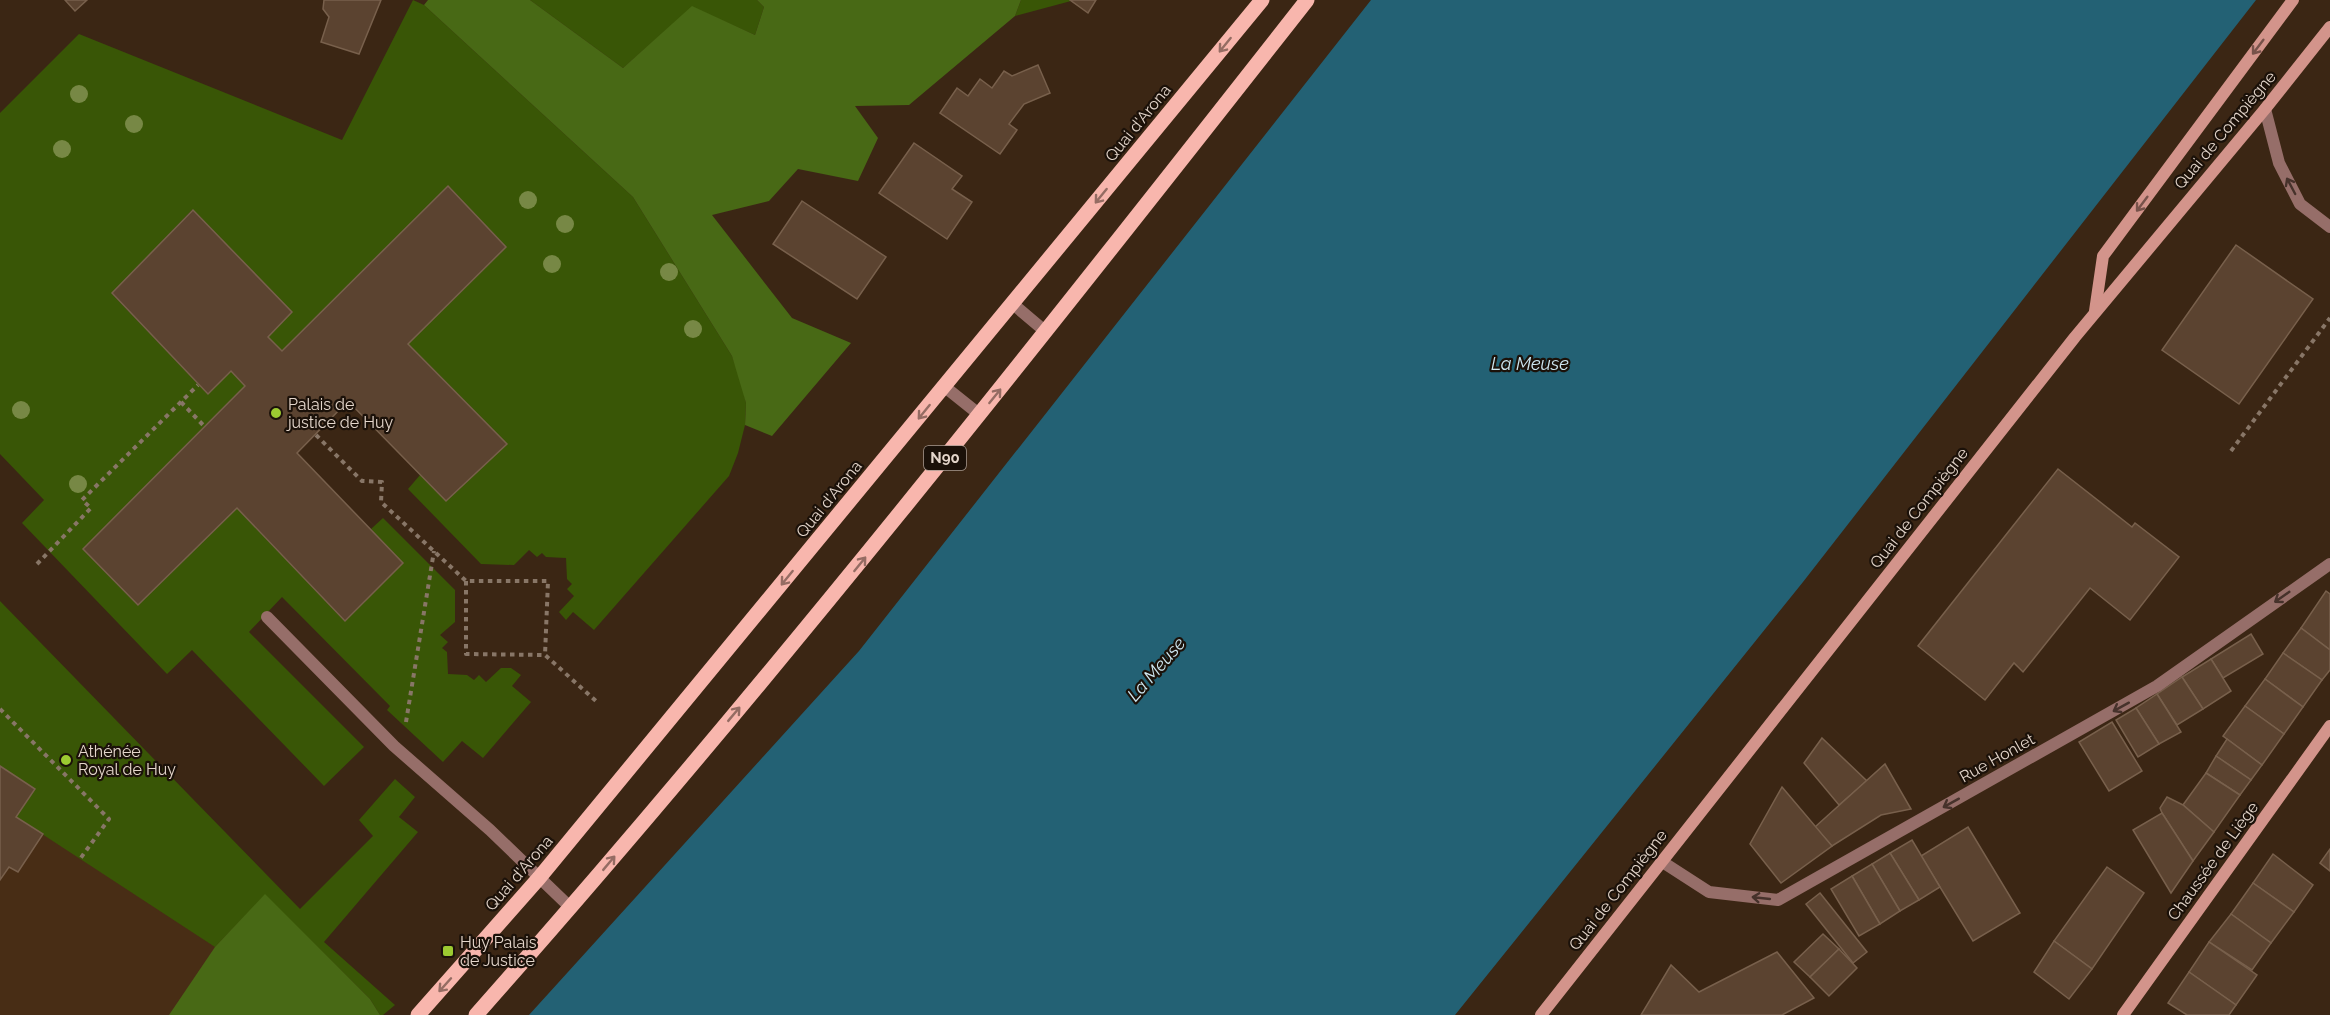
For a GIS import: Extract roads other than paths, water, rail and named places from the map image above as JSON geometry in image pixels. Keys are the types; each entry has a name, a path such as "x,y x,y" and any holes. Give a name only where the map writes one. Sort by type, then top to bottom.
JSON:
{"main road":[{"name":"Quai d'Arona","path":"418,1015 539,878 1262,0"},
{"name":"N90","path":"476,1015 571,908 855,570 1307,0"},
{"path":"2095,312 2103,256 2293,0"},
{"name":"Quai de Compiègne","path":"1541,1015 2095,312 2265,109 2330,27"},
{"name":"Chaussée de Liège","path":"2123,1015 2330,726"}],"street":[{"path":"2265,109 2279,163 2300,204 2330,228"},
{"path":"1013,304 1046,332"},
{"path":"945,387 980,415"},
{"name":"Rue Honlet","path":"1661,861 1708,892 1778,900 2157,686 2330,564"},
{"path":"267,617 394,746 490,830 571,908"}],"water":[{"name":"La Meuse","path":"1371,0 2256,0 1803,582 1455,1015 529,1015 859,651"}],"place":[{"name":"Palais de justice de Huy","path":"276,413"},
{"name":"Athénée Royal de Huy","path":"66,760"},
{"name":"Huy Palais de Justice","path":"448,951"}]}
